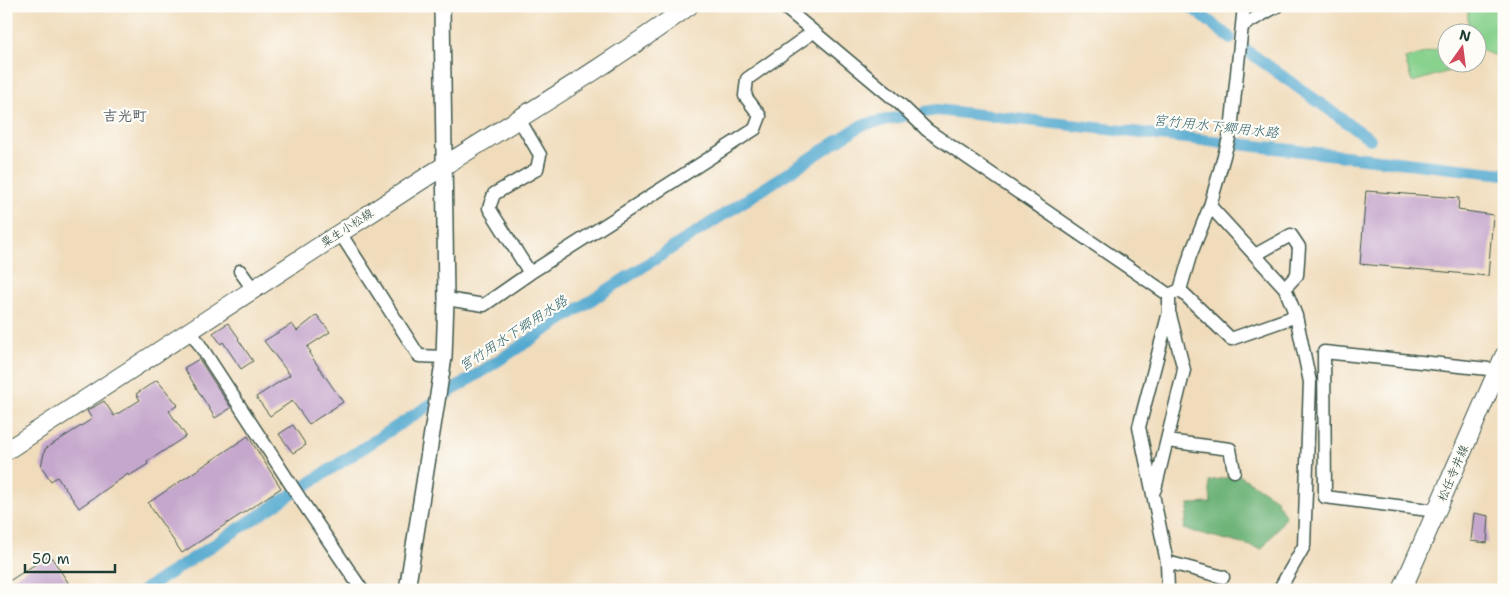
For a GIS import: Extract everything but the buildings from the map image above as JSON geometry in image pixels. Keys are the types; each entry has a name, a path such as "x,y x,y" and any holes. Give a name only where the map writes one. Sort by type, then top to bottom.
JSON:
{"main road":[{"name":"粟生小松線","path":"6,451 253,289 519,119 689,6"},
{"name":"松任寺井線","path":"1402,590 1501,363"}],"street":[{"path":"407,590 444,358 446,299 442,6"},
{"path":"784,6 900,104 927,130 1174,292 1231,339 1296,316"},
{"path":"1168,590 1167,562 1139,428 1174,292 1210,206 1231,131 1244,6"},
{"path":"1242,26 1277,6"},
{"path":"446,299 484,305 530,273 755,129 760,116 745,96 746,79 813,32"},
{"path":"519,119 540,155 537,169 494,194 489,208 530,273"},
{"path":"1210,206 1285,288 1296,316 1310,382 1304,546 1279,590"},
{"path":"340,233 419,356 444,358"},
{"path":"1254,255 1291,235 1299,247 1297,275 1285,288"},
{"path":"240,271 253,289"},
{"path":"1154,494 1184,370 1169,312"},
{"path":"190,330 362,590"},
{"path":"1437,511 1325,497 1324,352 1501,363"},
{"path":"1167,441 1230,448 1234,471"},
{"path":"1167,562 1223,576"}],"green space":[{"path":"1468,6 1504,6 1504,57 1488,53 1488,22 1468,22"},
{"path":"1438,49 1438,72 1446,72 1412,82 1405,59"},
{"path":"1239,475 1275,498 1286,517 1262,549 1184,529 1189,504 1211,503 1209,481"}],"waterway":[{"path":"1190,6 1230,38"},
{"path":"1246,50 1370,139"},
{"name":"宮竹用水下郷用水路","path":"925,112 937,110 1504,174"},
{"name":"宮竹用水下郷用水路","path":"144,590 862,125 904,116"}],"district":[{"name":"吉光町","path":"125,116"}]}
